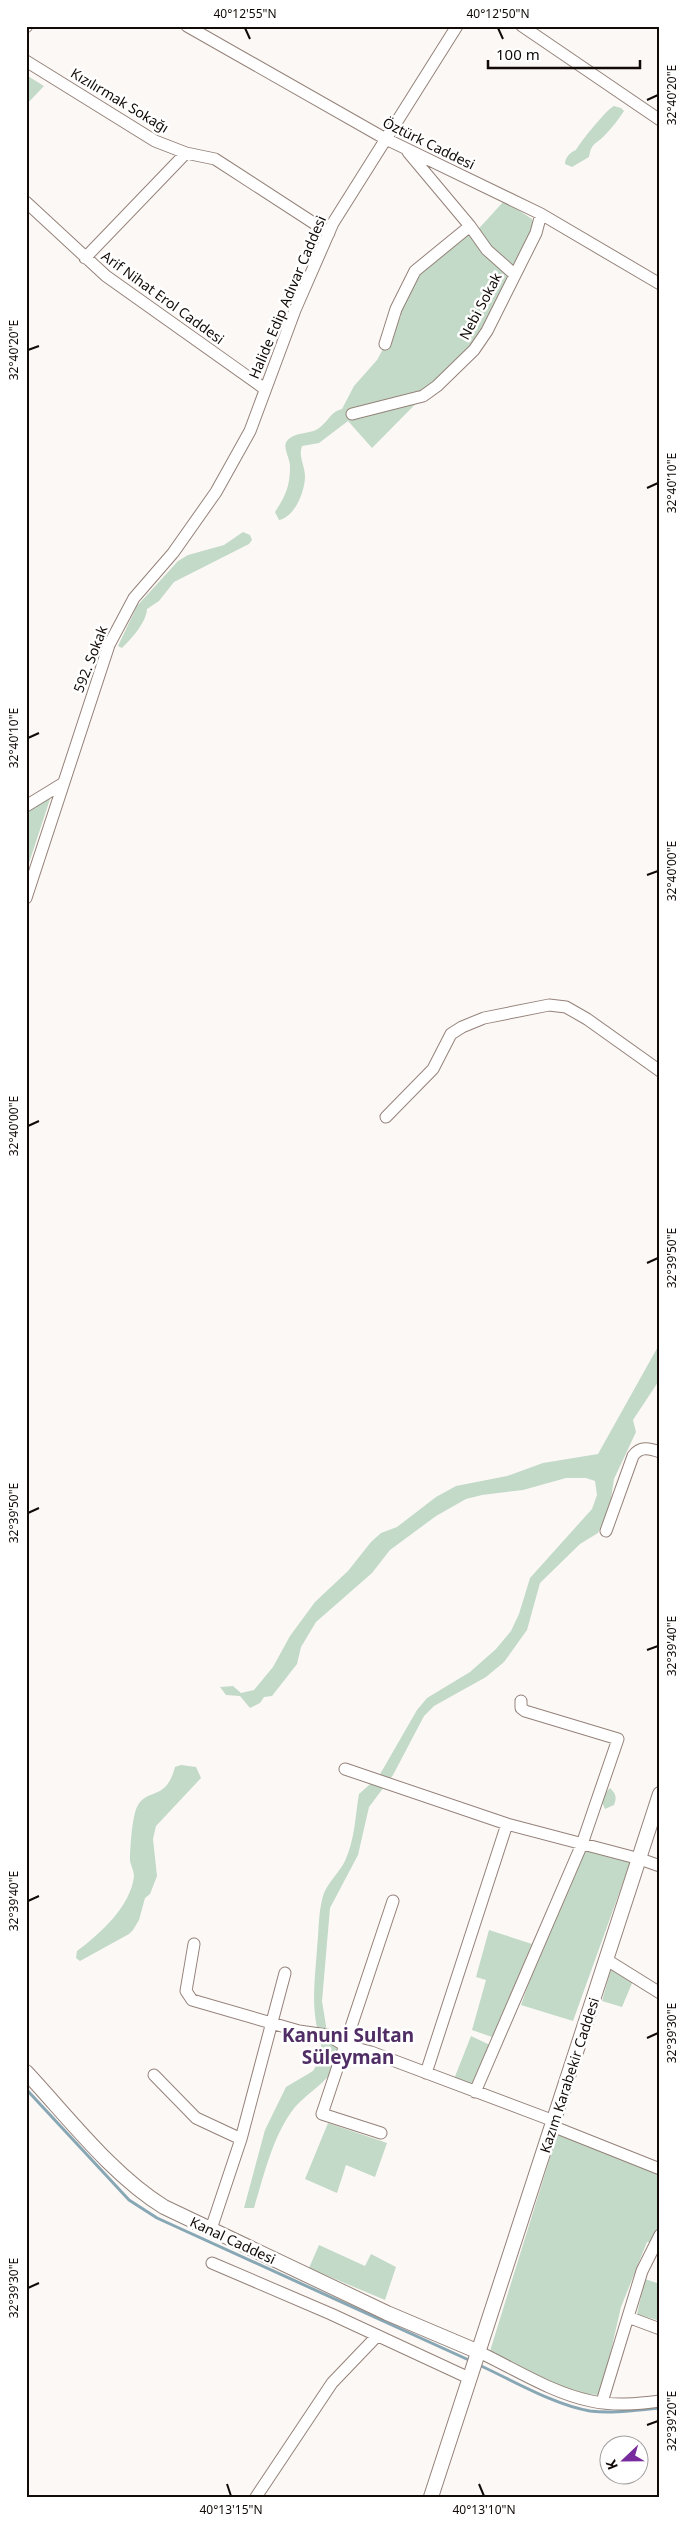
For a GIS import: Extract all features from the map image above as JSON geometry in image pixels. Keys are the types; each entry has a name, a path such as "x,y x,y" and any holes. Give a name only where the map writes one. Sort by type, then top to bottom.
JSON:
{"street":[{"name":"Öztürk Caddesi","path":"187,26 384,138 541,214 660,284"},
{"name":"Halide Edip Adıvar Caddesi","path":"250,431 295,310 329,233 384,138 457,26"},
{"path":"522,26 660,120"},
{"name":"Kızılırmak Sokağı","path":"26,61 155,141 186,153 215,158 329,233"},
{"path":"405,148 470,226 487,250 514,274"},
{"path":"85,258 186,153"},
{"name":"Arif Nihat Erol Caddesi","path":"26,202 85,258 139,301 265,388"},
{"name":"Nebi Sokak","path":"352,414 423,396 437,386 474,350 486,331 536,233 541,214"},
{"path":"385,344 396,308 415,271 470,226"},
{"name":"592. Sokak","path":"26,898 109,645 134,598 173,553 216,492 250,431"},
{"path":"26,806 62,784"},
{"path":"386,1117 433,1069 451,1034 484,1018 550,1005 566,1007 587,1019 660,1071"},
{"path":"606,1531 636,1451 644,1448 660,1452"},
{"path":"475,2092 582,1844 618,1739 525,1712 521,1701"},
{"path":"345,1769 506,1824 660,1866"},
{"name":"Kazım Karabekir Caddesi","path":"470,2376 660,1794"},
{"path":"426,2073 506,1824"},
{"path":"381,2133 322,2114 393,1901"},
{"path":"194,1944 186,1991 189,1998 195,2002 272,2024 327,2035 344,2045 371,2052 475,2092 660,2169"},
{"path":"607,1960 660,1993"},
{"path":"211,2229 241,2139 285,1973"},
{"name":"Kanal Caddesi","path":"26,2072 130,2183 164,2207 478,2354"},
{"path":"154,2075 196,2118 241,2139"},
{"path":"602,2402 642,2271 657,2248 660,2236"},
{"path":"212,2263 470,2376 431,2497"},
{"path":"628,2317 660,2328"},
{"path":"256,2497 332,2383 377,2336"},
{"path":"478,2354 558,2390 602,2402 632,2404 660,2401"}],"green space":[{"path":"26,75 44,86 26,105"},
{"path":"614,106 624,111 604,136 592,146 589,157 572,167 565,164 568,156 576,150 594,126"},
{"path":"504,201 532,219 534,227 480,331 460,359 372,448 348,421 319,443 302,446 301,454 305,482 301,496 290,514 279,520 275,512 285,495 290,473 290,463 285,446 287,441 294,436 322,426 332,414 342,409 354,386 377,360 401,316 400,310 418,275 465,235 472,236"},
{"path":"243,532 250,535 252,540 249,544 174,582 159,601 147,609 144,620 130,640 122,648 118,646 137,606 178,561 188,555 224,545"},
{"path":"51,796 26,872 26,812"},
{"path":"660,1343 660,1379 633,1420 636,1432 614,1479 610,1505 598,1533 580,1544 540,1583 527,1630 504,1662 486,1677 434,1706 424,1716 393,1775 369,1807 358,1855 330,1908 322,2001 327,2032 318,2032 314,1991 320,1909 325,1891 345,1861 348,1853 353,1836 359,1794 379,1776 417,1710 427,1698 470,1672 496,1649 511,1631 519,1614 530,1578 592,1509 597,1495 595,1481 586,1478 566,1478 523,1490 466,1499 436,1516 390,1550 372,1573 316,1622 301,1647 297,1664 272,1696 264,1697 260,1703 250,1708 240,1696 226,1695 220,1687 233,1686 241,1693 254,1690 273,1667 290,1636 315,1602 348,1571 371,1542 381,1533 397,1527 436,1497 456,1486 507,1476 543,1463 598,1454"},
{"path":"181,1765 196,1767 201,1778 156,1826 153,1839 157,1876 150,1894 145,1898 139,1920 129,1934 80,1961 76,1958 77,1951 113,1918 121,1908 132,1887 134,1872 130,1861 131,1841 137,1807 146,1797 162,1790 171,1778 175,1767"},
{"path":"610,1788 616,1798 614,1805 605,1809 602,1802 605,1793"},
{"path":"585,1847 630,1863 573,2021 521,2005 533,1971"},
{"path":"489,1930 532,1944 492,2037 472,2030 486,1980 476,1977"},
{"path":"611,1969 633,1981 622,2007 602,2001"},
{"path":"471,2036 490,2045 477,2078 469,2085 454,2079"},
{"path":"324,2039 338,2044 336,2065 331,2074 292,2111 274,2145 254,2208 244,2208 265,2130 286,2087 313,2071 321,2057 321,2041"},
{"path":"328,2123 387,2143 375,2177 346,2165 337,2193 305,2179"},
{"path":"558,2132 660,2172 660,2223 651,2242 647,2242 621,2307 601,2394 591,2395 562,2386 490,2351"},
{"path":"319,2245 365,2266 371,2254 396,2267 385,2300 309,2268"},
{"path":"645,2279 660,2284 660,2321 637,2314"}],"waterway":[{"path":"26,2089 129,2200 157,2218 471,2361"},
{"path":"479,2365 548,2398 576,2408 607,2412 660,2408"}],"district":[{"name":"Kanuni Sultan Süleyman","path":"348,2046"}]}
